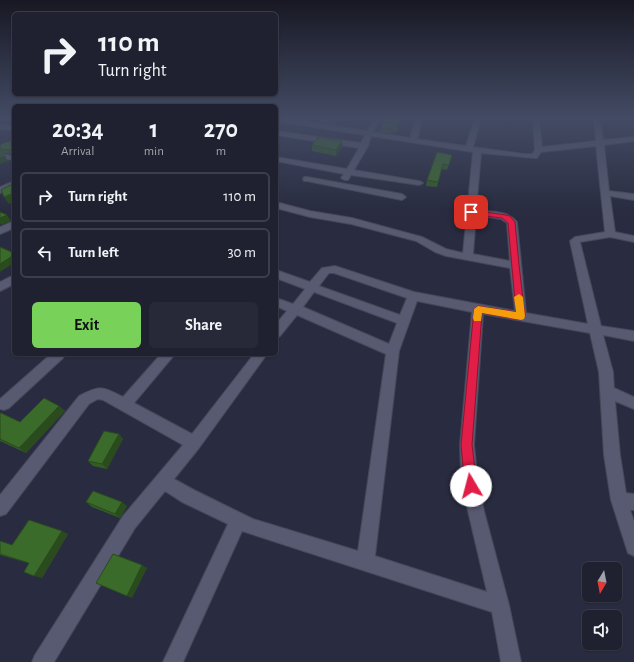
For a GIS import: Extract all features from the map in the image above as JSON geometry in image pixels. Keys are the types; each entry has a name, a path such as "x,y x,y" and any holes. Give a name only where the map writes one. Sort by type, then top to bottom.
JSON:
{"street":[{"path":"340,185 362,149"},
{"path":"466,149 529,156 534,156 539,150 549,149"},
{"path":"601,149 610,234"},
{"path":"468,258 473,150"},
{"path":"0,156 12,157"},
{"path":"278,159 419,183"},
{"path":"307,179 402,197"},
{"path":"0,190 12,184"},
{"path":"605,193 634,197"},
{"path":"278,206 310,214 352,221 419,239 427,242 435,249 446,253 515,265"},
{"path":"471,212 503,216 511,220 521,316"},
{"path":"0,226 12,224"},
{"path":"0,231 12,225"},
{"path":"634,239 610,234 586,236 575,241 606,372 612,455 626,501 634,547"},
{"path":"278,331 326,270 336,268 412,296 634,336"},
{"path":"278,275 404,321"},
{"path":"0,287 12,280"},
{"path":"365,562 393,351 412,296"},
{"path":"278,303 393,351"},
{"path":"478,309 467,452 476,511 500,605 511,662"},
{"path":"4,404 57,356"},
{"path":"124,405 167,356"},
{"path":"42,662 129,522 194,443 259,356"},
{"path":"608,392 634,403"},
{"path":"0,508 84,400 97,393 106,394 194,443"},
{"path":"163,481 188,496 251,527 500,605"},
{"path":"173,662 238,521"}],"building":[{"path":"437,152 452,155 449,165 443,164 438,182 427,180"},
{"path":"12,184 12,194 4,197 1,190"},
{"path":"0,212 7,215 0,218"},
{"path":"0,247 12,252 12,256 0,264"},
{"path":"44,398 59,406 19,448 0,439 0,413 20,422"},
{"path":"104,431 119,434 102,464 88,461"},
{"path":"93,491 122,502 115,514 86,502"},
{"path":"29,520 62,531 34,576 24,572 29,563 0,554 0,541 12,545"},
{"path":"113,554 142,565 127,596 96,583"}],"slow traffic":[{"path":"477,318 478,309 521,316 519,297"}],"route":[{"path":"471,212 503,216 512,222 521,316 478,309 467,445 471,486"}]}
